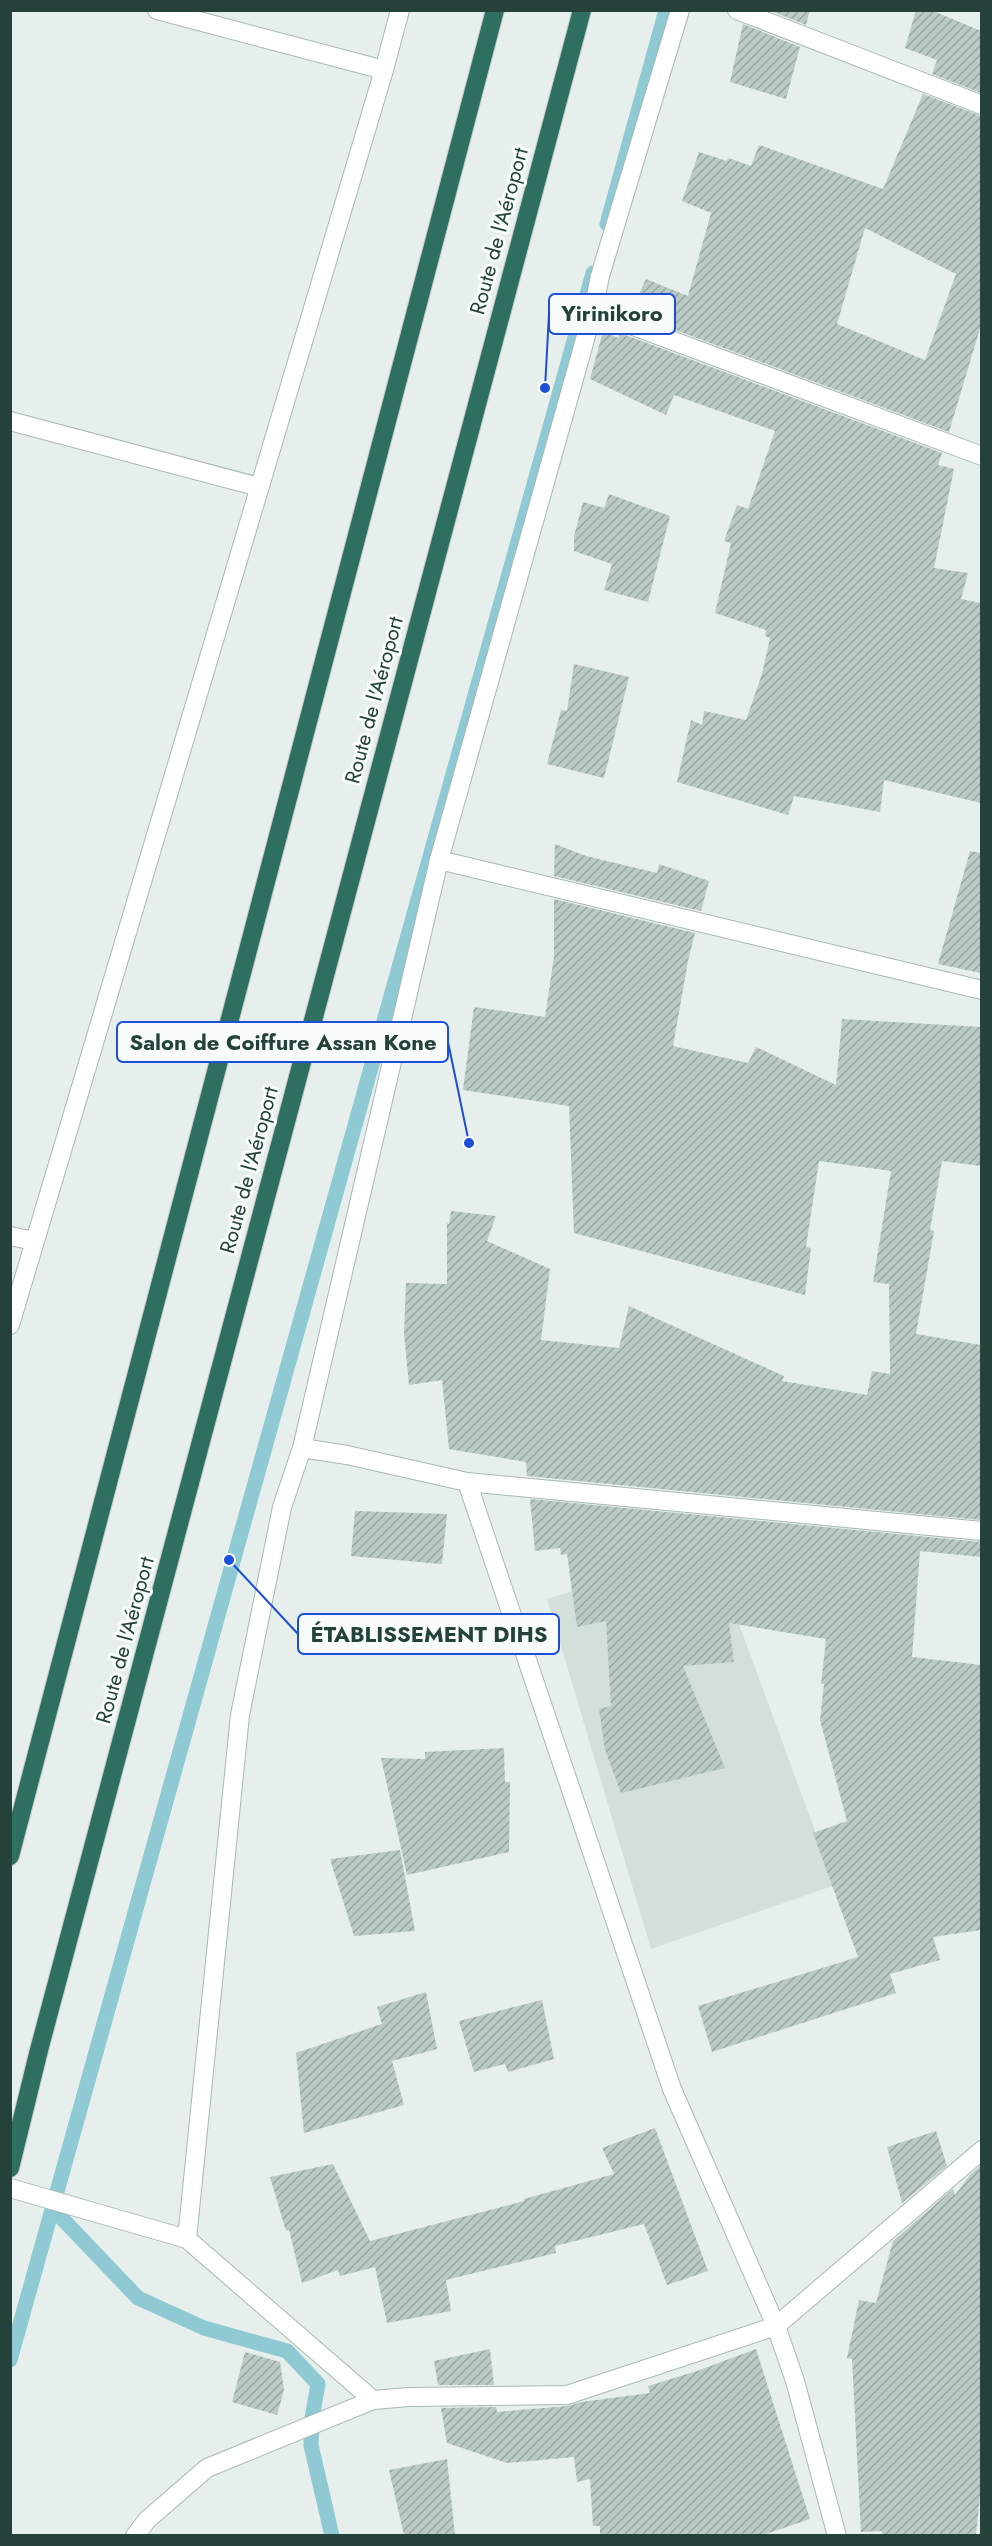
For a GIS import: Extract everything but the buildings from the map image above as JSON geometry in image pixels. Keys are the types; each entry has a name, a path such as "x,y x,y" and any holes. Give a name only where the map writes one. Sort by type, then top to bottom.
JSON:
{"highway":[{"path":"10,1856 495,10"},
{"name":"Route de l'Aéroport","path":"10,2168 39,2050 582,10"}],"street":[{"path":"157,10 384,70"},
{"path":"10,1325 400,10"},
{"path":"187,2238 240,1715 282,1507 302,1448 439,860 593,311 600,276 681,10"},
{"path":"737,10 981,105"},
{"path":"593,311 981,456"},
{"path":"10,421 260,487"},
{"path":"439,860 981,990"},
{"path":"10,1236 34,1241"},
{"path":"302,1448 347,1455 467,1482 981,1531"},
{"path":"467,1482 672,2089 776,2326 795,2381 837,2535"},
{"path":"135,2535 147,2520 207,2468 373,2400 409,2397 567,2395 776,2326 981,2150"},
{"path":"10,2188 187,2238 373,2400"}],"shaded area":[{"path":"711,1548 835,1885 651,1949 547,1599"}],"waterway":[{"path":"607,224 666,10"},
{"path":"10,2360 593,273"},
{"path":"53,2209 138,2298 204,2328 287,2351 318,2384 312,2418 311,2445 332,2536"}],"place":[{"name":"Yirinikoro","path":"545,388"},
{"name":"Salon de Coiffure Assan Kone","path":"469,1143"},
{"name":"ÉTABLISSEMENT DIHS","path":"229,1560"}]}
